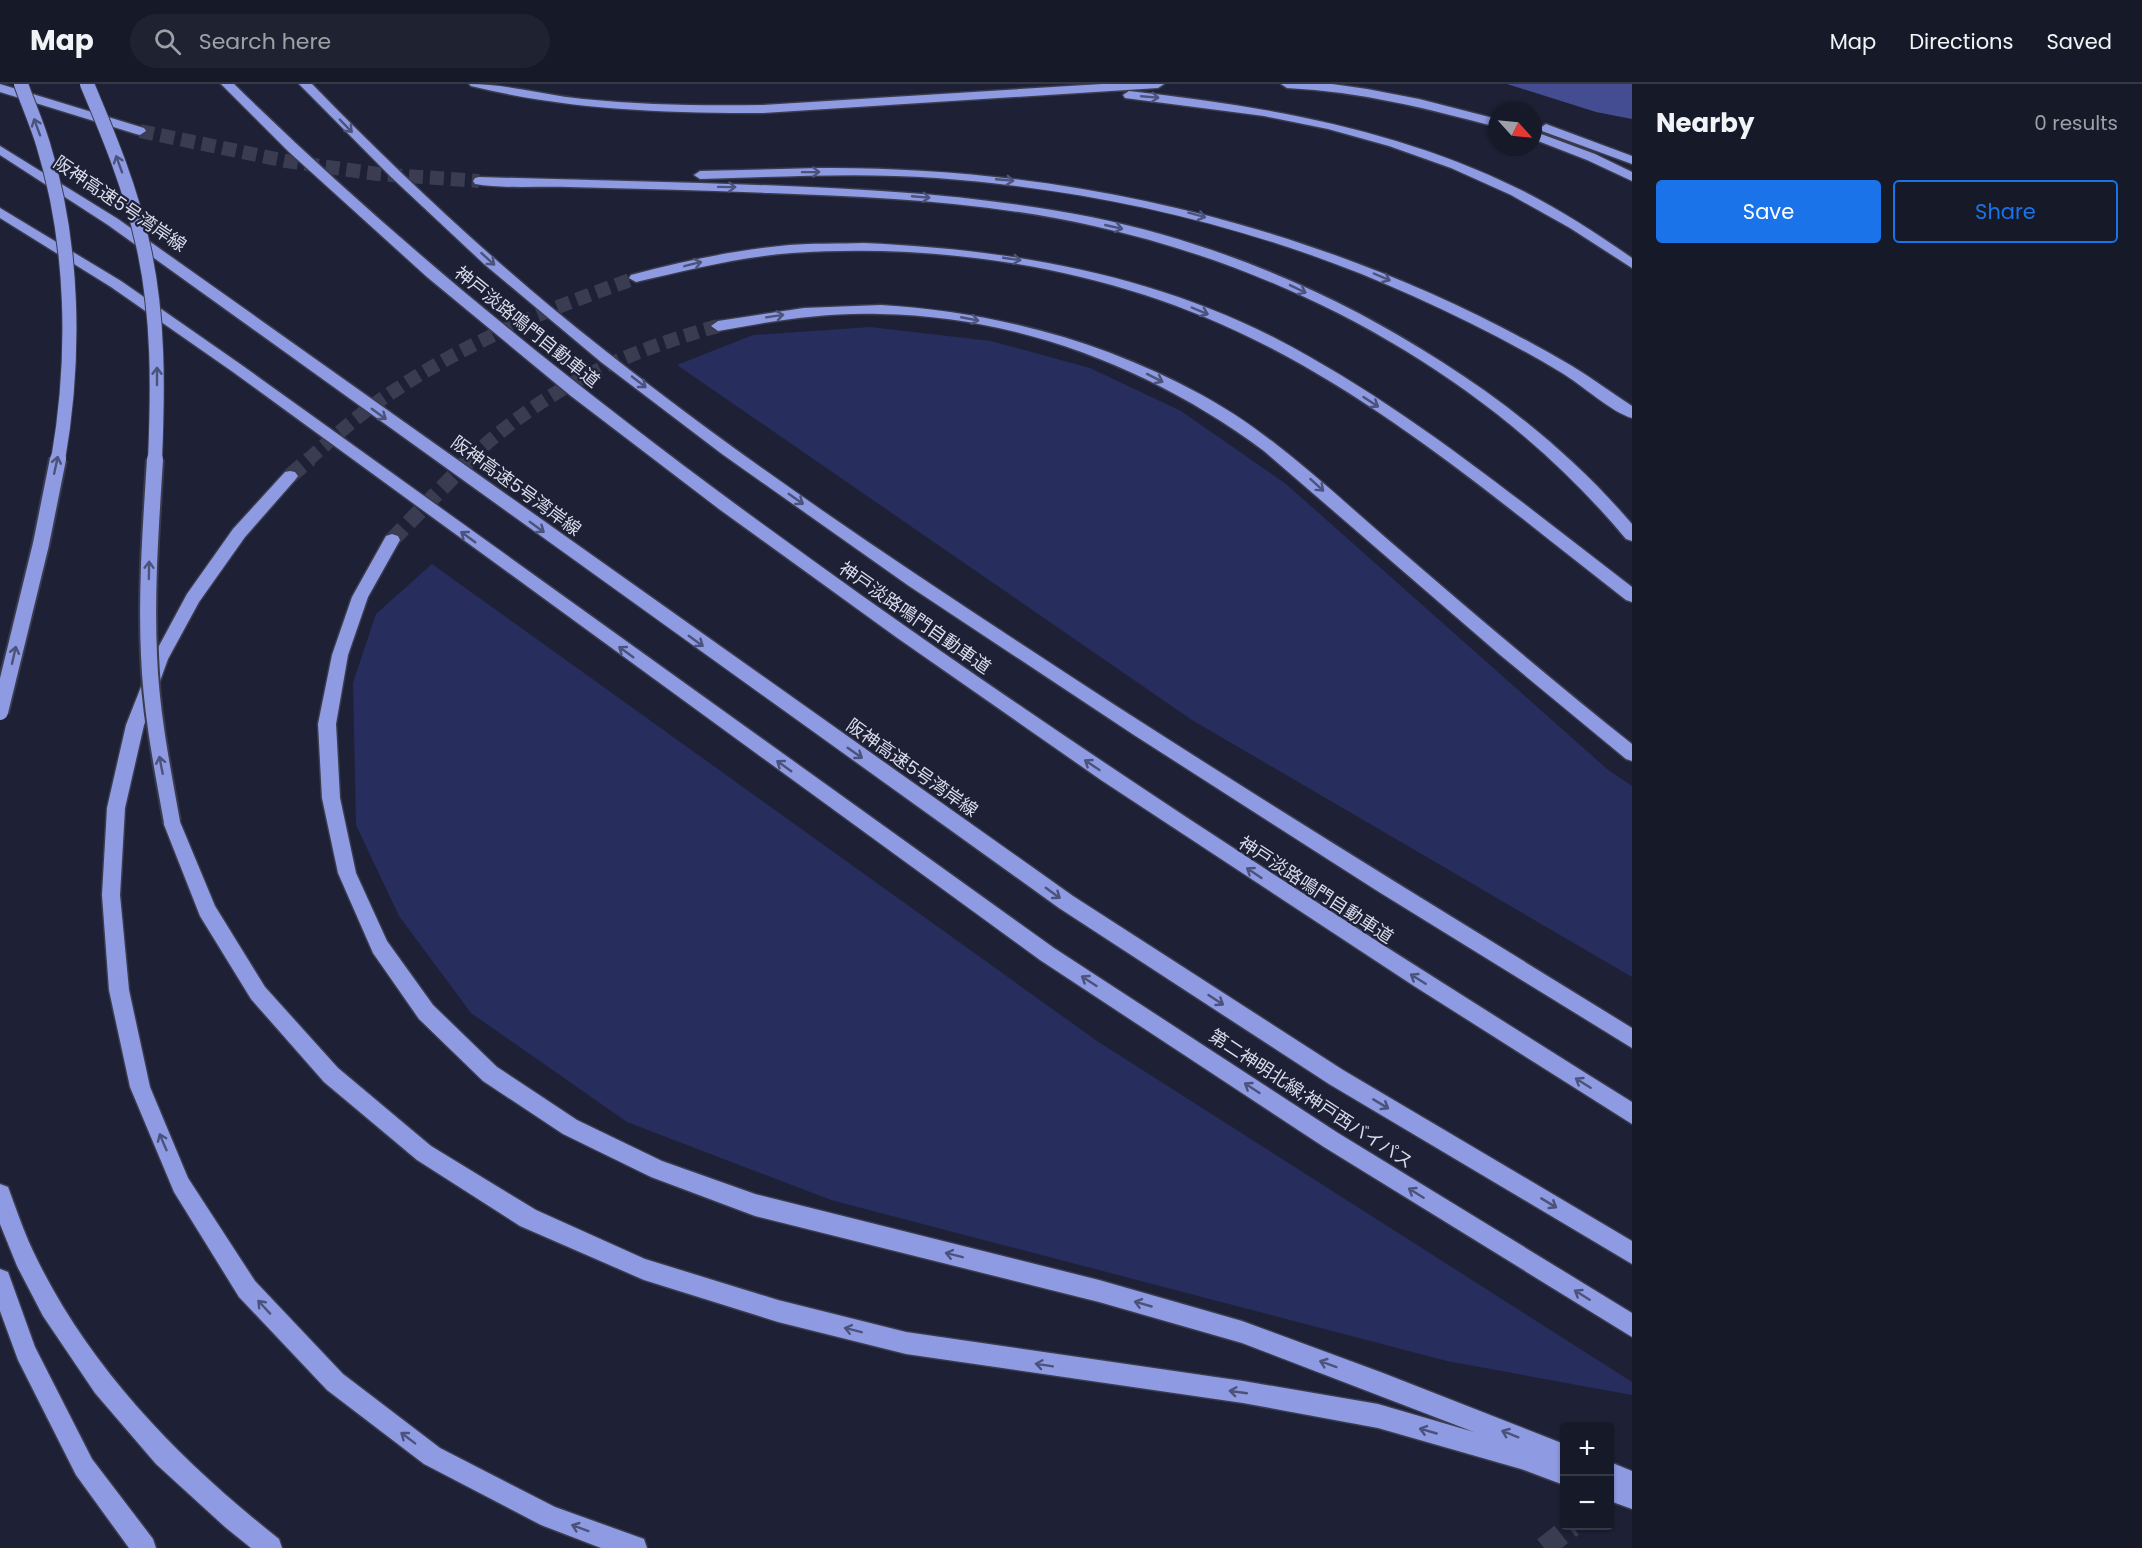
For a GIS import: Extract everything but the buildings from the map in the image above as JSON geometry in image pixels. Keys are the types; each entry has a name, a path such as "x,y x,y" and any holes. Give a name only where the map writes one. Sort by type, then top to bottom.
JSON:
{"highway":[{"path":"0,712 62,440 68,358 68,289 58,215 43,145 21,84"},
{"path":"87,84 132,201 148,269 157,344 157,431 150,535 148,634 155,734 172,822 207,910 258,993 331,1075 424,1153 528,1218 644,1269 778,1311 906,1343 1243,1392 1378,1416 1521,1457 1560,1472"},
{"name":"神戸淡路鳴門自動車道","path":"227,84 340,195 442,284 548,372 683,476 1049,737 1323,919 1632,1114"},
{"name":"神戸淡路鳴門自動車道","path":"305,84 389,169 492,263 715,441 882,560 1087,697 1632,1039"},
{"path":"475,84 564,102 627,108 697,110 763,109 1158,84"},
{"path":"1287,84 1368,93 1425,104 1488,121"},
{"path":"1332,84 1416,94 1488,111"},
{"path":"0,88 140,131"},
{"path":"1028,92 1130,95 1239,107 1294,117 1395,143 1449,161 1517,191 1568,220 1632,264"},
{"path":"1542,126 1632,160"},
{"path":"1542,138 1591,157 1632,177"},
{"name":"阪神高速5号湾岸線","path":"0,150 113,222 1005,859"},
{"path":"1632,413 1568,370 1425,295 1343,261 1260,232 1176,209 1097,193 1004,180 934,174 850,171 479,181 761,188 979,202 1088,220 1207,253 1295,288 1359,319 1429,359 1494,404 1560,459 1632,535"},
{"name":"第二神明北線;神戸西バイパス","path":"0,212 116,285 228,363 1047,954 1330,1140 1632,1326"},
{"path":"636,278 713,260 791,249 878,247 956,251 1033,262 1111,281 1184,305 1250,333 1329,375 1401,422 1521,510 1632,596"},
{"path":"718,326 780,314 837,310 895,311 956,316 1027,331 1079,346 1137,369 1198,399 1254,436 1311,480 1481,630 1632,754"},
{"path":"290,476 239,534 193,598 160,659 135,725 116,808 111,895 119,990 140,1087 181,1185 247,1289 335,1382 432,1456 549,1517 635,1548"},
{"path":"392,540 360,597 340,655 327,724 331,798 347,873 380,947 426,1012 490,1074 570,1127 658,1170 755,1205 1099,1291 1242,1332 1383,1384 1560,1454"},
{"name":"第二神明北線;神戸西バイパス","path":"1005,859 1066,903 1336,1077 1632,1253"},
{"path":"0,1195 28,1266 68,1335 138,1429 225,1514 270,1548"},
{"path":"0,1280 26,1352 84,1467 144,1548"},
{"path":"1614,1476 1632,1483"},
{"path":"1614,1490 1632,1497"}],"shaded area":[{"path":"1507,84 1632,84 1632,119 1596,112"},
{"path":"870,327 991,341 1090,368 1181,411 1286,484 1607,769 1632,786 1632,977 1192,720 677,365 753,335"},
{"path":"432,564 1097,1041 1632,1382 1632,1395 1447,1361 831,1200 627,1122 471,1013 399,916 356,825 353,683 376,614"}],"tunnel":[{"path":"140,131 286,161 378,174 479,181"},
{"path":"308,460 374,405 425,371 513,326 636,278"},
{"path":"468,460 525,413 584,377 648,349 718,326"},
{"path":"290,476 310,459"},
{"path":"392,540 470,459"},
{"path":"1614,1482 1632,1463"},
{"path":"1544,1548 1567,1530"}]}
